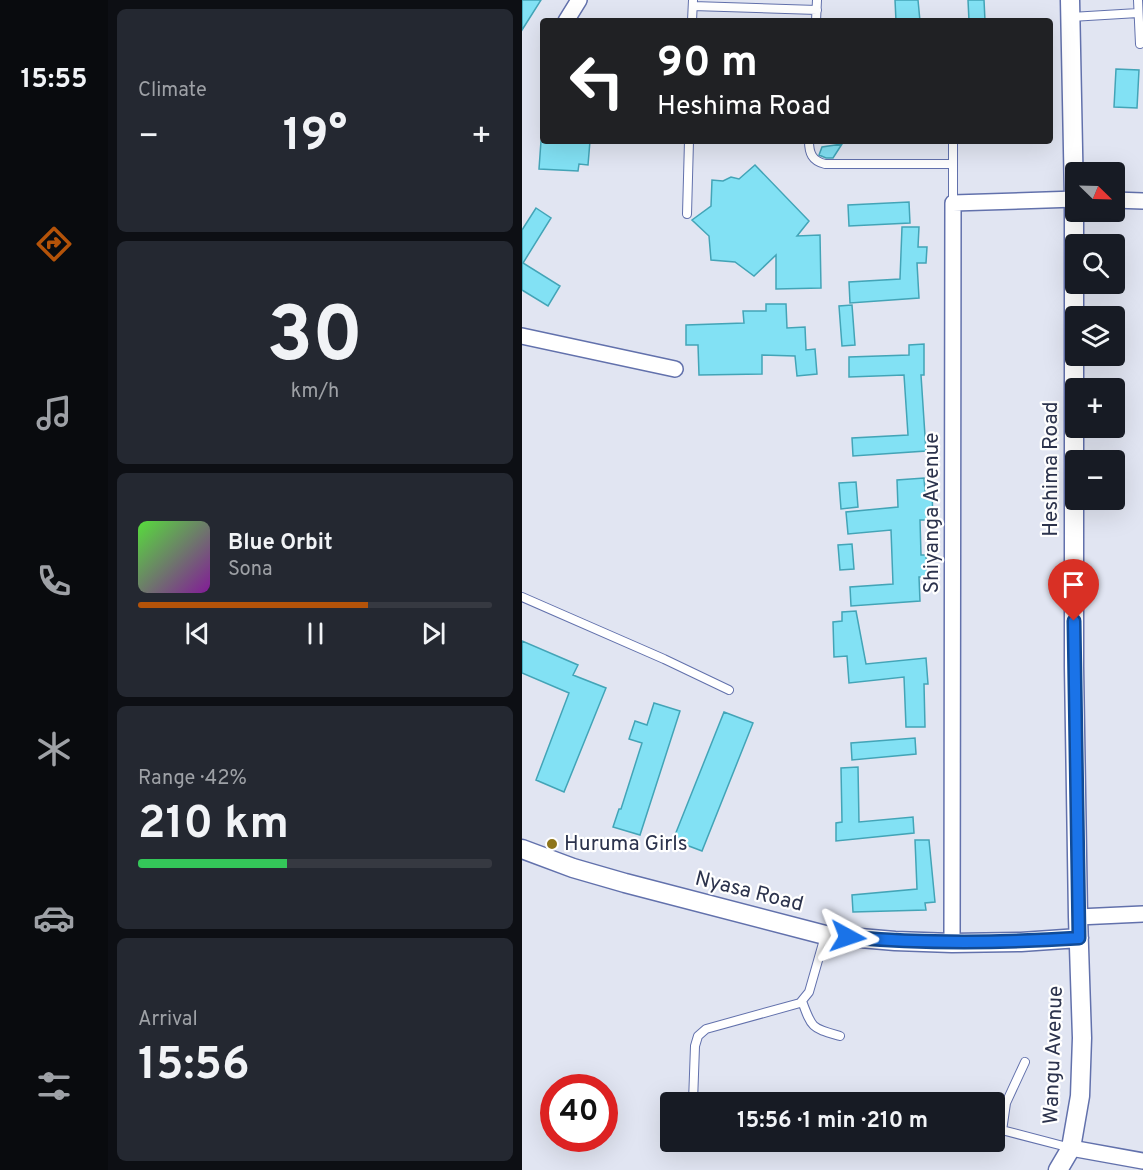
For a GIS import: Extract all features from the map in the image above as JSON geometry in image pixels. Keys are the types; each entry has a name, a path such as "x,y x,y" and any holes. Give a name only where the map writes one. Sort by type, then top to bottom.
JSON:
{"street":[{"path":"568,18 579,0"},
{"name":"Heshima Road","path":"1070,9 1074,162"},
{"path":"953,203 1065,199"},
{"path":"1125,200 1143,201"},
{"name":"Shiyanga Avenue","path":"952,943 953,203"},
{"name":"Heshima Road","path":"1075,222 1074,633 1079,938"},
{"path":"522,336 675,369"},
{"name":"Nyasa Road","path":"522,849 573,868 825,935 952,943 1079,938"},
{"path":"1078,917 1143,914"},
{"name":"Wangu Avenue","path":"1059,1170 1071,1148 1080,1096 1082,1038 1079,938"},
{"path":"1071,1148 1143,1161"}],"lane":[{"path":"816,18 817,0"},
{"path":"1138,0 1140,44"},
{"path":"692,18 693,3 817,10"},
{"path":"1070,9 1138,13"},
{"path":"687,214 689,144"},
{"path":"809,144 811,156 816,161 825,164 953,164"},
{"path":"953,144 953,203"},
{"path":"522,597 729,690"},
{"path":"693,1092 695,1046 699,1033 802,1001 808,992 825,935"},
{"path":"802,1001 812,1026 840,1036"},
{"path":"1005,1106 1025,1062"},
{"path":"1005,1132 1071,1148"}],"building":[{"path":"522,0 541,0 522,30"},
{"path":"895,0 918,0 920,18 896,18"},
{"path":"968,0 984,0 985,18 969,18"},
{"path":"1116,69 1139,70 1137,108 1114,107"},
{"path":"541,144 590,144 588,165 579,164 578,171 539,169"},
{"path":"842,144 833,158 819,155 822,147"},
{"path":"755,165 809,221 797,236 820,235 821,288 776,289 776,255 754,276 735,262 711,260 709,236 692,220 711,206 712,180 723,181 731,177 739,179"},
{"path":"909,202 910,223 849,226 848,205"},
{"path":"536,208 551,218 523,263 560,286 548,306 522,290 522,230"},
{"path":"902,227 919,227 918,247 927,247 926,263 917,263 919,298 850,303 849,282 900,279"},
{"path":"766,304 786,304 787,328 805,327 806,350 815,349 817,374 797,376 795,356 762,355 762,374 699,375 698,345 686,345 686,325 744,323 743,311 766,311"},
{"path":"852,305 855,345 842,346 839,306"},
{"path":"924,344 924,375 921,375 926,451 853,456 852,438 908,435 904,375 849,377 849,357 909,355 909,345"},
{"path":"924,478 925,491 932,491 933,520 920,520 921,555 926,555 927,577 919,577 920,601 851,606 850,587 893,584 891,530 848,534 846,512 898,507 897,480"},
{"path":"856,482 858,507 841,509 839,483"},
{"path":"852,544 854,569 840,570 838,545"},
{"path":"856,611 866,664 926,658 928,684 924,684 925,727 906,727 904,677 849,683 847,656 834,657 833,622 842,621 842,612"},
{"path":"522,641 578,665 573,675 606,688 564,792 536,780 569,693 522,673"},
{"path":"654,703 680,711 640,835 613,827 642,743 629,739 635,721 647,725"},
{"path":"724,712 753,723 702,851 673,840"},
{"path":"915,738 916,754 852,760 851,743"},
{"path":"858,767 859,822 913,817 914,833 836,841 836,823 842,822 841,768"},
{"path":"915,840 929,840 935,902 925,903 926,910 853,912 852,895 917,889"}],"place":[{"name":"Huruma Girls","path":"552,844"}],"route":[{"path":"848,937 952,943 1079,938 1074,621"}]}
